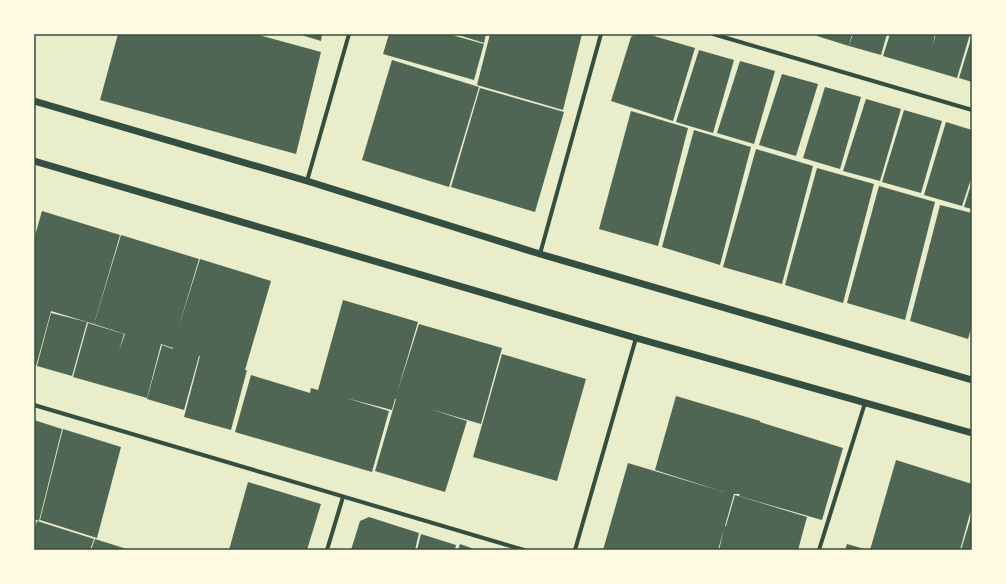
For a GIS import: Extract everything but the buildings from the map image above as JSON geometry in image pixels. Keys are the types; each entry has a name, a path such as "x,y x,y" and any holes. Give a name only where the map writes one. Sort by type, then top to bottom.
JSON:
{"street":[{"path":"307,180 349,34"},
{"path":"540,254 601,34"},
{"path":"713,34 972,110"},
{"path":"34,101 307,180 540,254 972,380"},
{"path":"34,161 636,338 972,433"},
{"path":"576,550 636,338"},
{"path":"819,550 864,403"},
{"path":"34,405 524,550"},
{"path":"327,550 343,497"}]}
